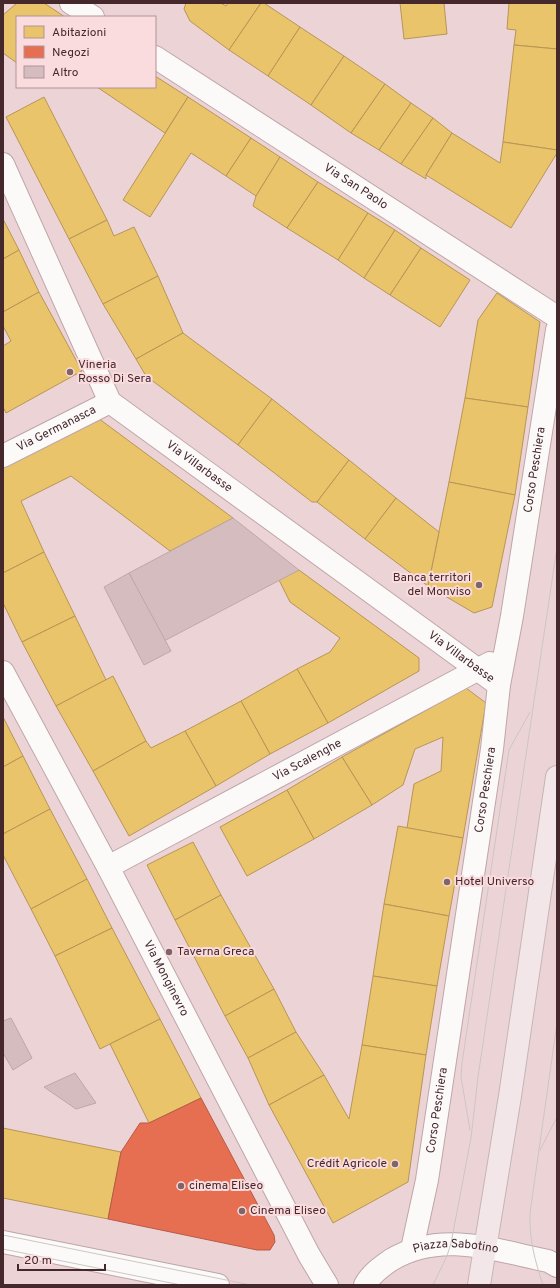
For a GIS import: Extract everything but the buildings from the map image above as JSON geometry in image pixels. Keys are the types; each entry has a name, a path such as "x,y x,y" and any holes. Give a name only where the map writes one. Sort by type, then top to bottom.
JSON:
{"main road":[{"path":"479,1285 512,1088 557,777"}],"street":[{"path":"71,3 91,16"},
{"name":"Via San Paolo","path":"156,58 557,317"},
{"name":"Via Villarbasse","path":"3,164 110,402 499,685"},
{"name":"Corso Peschiera","path":"412,1249 427,1180 492,749 499,685 506,652 557,330"},
{"name":"Via Germanasca","path":"3,456 110,402"},
{"name":"Via Scalenghe","path":"108,867 480,670 506,652"},
{"name":"Via Monginevro","path":"3,672 108,867 309,1255 327,1285"},
{"path":"3,1242 218,1285"},
{"name":"Piazza Sabotino","path":"365,1285 383,1266 412,1249 433,1244 451,1243 485,1249 548,1261 557,1266"}],"tram line":[{"path":"433,1285 447,1256 451,1243 471,1138 478,1077 557,547"},
{"path":"470,1130 461,1077 462,1063 509,750 530,712"},
{"path":"543,1285 533,1250 530,1232 530,1213 557,1023"},
{"path":"540,1150 557,1117"},
{"path":"3,1235 251,1285"},
{"path":"3,1249 181,1285"}],"place":[{"name":"Vineria Rosso Di Sera","path":"70,372"},
{"name":"Banca territori del Monviso","path":"479,585"},
{"name":"Hotel Universo","path":"447,882"},
{"name":"Taverna Greca","path":"169,952"},
{"name":"Crédit Agricole","path":"395,1164"},
{"name":"cinema Eliseo","path":"181,1186"},
{"name":"Cinema Eliseo","path":"242,1211"}]}
